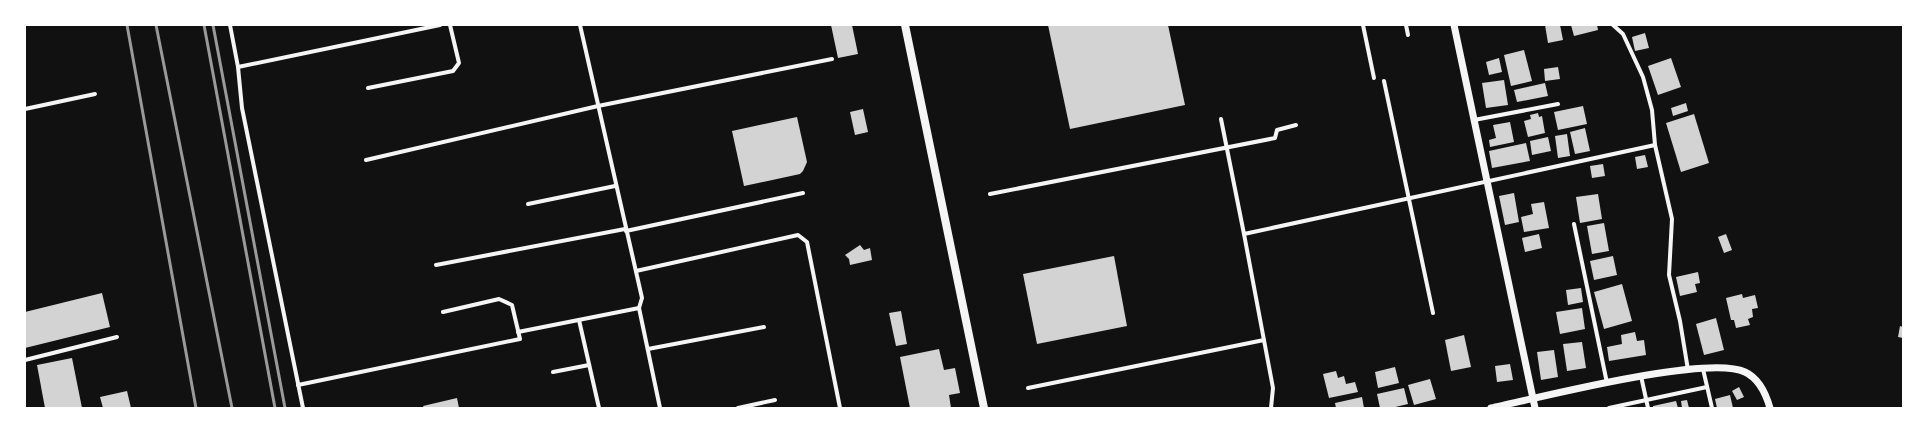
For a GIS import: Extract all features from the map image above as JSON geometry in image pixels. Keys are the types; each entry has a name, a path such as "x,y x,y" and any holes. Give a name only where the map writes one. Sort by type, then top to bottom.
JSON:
{"main road":[{"path":"905,25 984,408"}],"street":[{"path":"230,25 238,67 242,108 303,408"},
{"path":"238,67 440,25"},
{"path":"368,88 454,71 459,63 450,25"},
{"path":"580,25 615,186 642,298 639,308 660,408"},
{"path":"1362,25 1374,78"},
{"path":"1406,25 1408,36"},
{"path":"1454,25 1535,408"},
{"path":"1613,25 1623,34 1643,77 1652,110 1656,145 1672,219 1668,275 1680,321 1688,370"},
{"path":"366,160 598,106 832,59"},
{"path":"1384,81 1433,314"},
{"path":"25,109 95,94"},
{"path":"1474,120 1558,104"},
{"path":"1221,119 1273,388 1271,408"},
{"path":"990,194 1275,138 1277,130 1296,125"},
{"path":"1244,234 1487,183 1656,145"},
{"path":"528,204 615,186"},
{"path":"436,265 625,230 802,193"},
{"path":"1574,224 1607,383"},
{"path":"636,271 798,235 807,242 840,408"},
{"path":"298,386 520,339 512,305 499,299 442,312"},
{"path":"518,332 639,308"},
{"path":"579,320 599,408"},
{"path":"648,349 764,327"},
{"path":"25,360 117,337"},
{"path":"1028,388 1264,340"},
{"path":"553,372 589,365"},
{"path":"1491,408 1641,376 1688,370 1724,368 1744,371 1753,377 1763,390 1770,408"},
{"path":"1703,369 1712,408"},
{"path":"1641,376 1648,408"},
{"path":"1609,408 1707,387"},
{"path":"738,408 775,400"}],"building":[{"path":"831,25 852,25 858,54 838,58"},
{"path":"1048,25 1168,25 1185,105 1070,129"},
{"path":"1545,25 1560,25 1563,40 1548,43"},
{"path":"1571,25 1597,25 1598,30 1574,36"},
{"path":"1645,33 1649,48 1635,51 1632,37"},
{"path":"1524,50 1532,81 1511,86 1504,55"},
{"path":"1499,58 1502,72 1489,75 1486,62"},
{"path":"1671,58 1681,87 1658,95 1648,66"},
{"path":"1558,67 1560,79 1545,81 1544,69"},
{"path":"1504,80 1508,105 1486,108 1482,83"},
{"path":"1545,83 1548,96 1517,102 1514,90"},
{"path":"1686,103 1688,111 1673,116 1671,108"},
{"path":"1583,106 1587,124 1558,130 1554,112"},
{"path":"863,109 868,132 855,135 850,112"},
{"path":"1538,113 1539,117 1542,116 1545,133 1528,137 1524,121 1531,119 1530,115"},
{"path":"1694,114 1709,163 1681,172 1666,123"},
{"path":"797,117 807,162 803,171 800,174 744,186 732,131"},
{"path":"1510,122 1514,142 1490,147 1489,140 1496,138 1493,125"},
{"path":"1585,128 1590,151 1575,154 1570,132"},
{"path":"1567,134 1570,156 1558,158 1555,136"},
{"path":"1548,137 1551,151 1532,155 1530,141"},
{"path":"1526,143 1530,161 1492,168 1489,151"},
{"path":"1645,155 1648,167 1637,169 1635,157"},
{"path":"1603,164 1605,176 1592,178 1590,166"},
{"path":"1514,193 1519,222 1505,225 1499,196"},
{"path":"1598,194 1602,219 1580,223 1576,197"},
{"path":"1544,202 1549,228 1524,232 1521,217 1533,214 1531,204"},
{"path":"1604,223 1609,251 1592,254 1587,226"},
{"path":"1539,234 1542,248 1525,252 1522,238"},
{"path":"1726,234 1732,250 1724,253 1718,237"},
{"path":"860,245 864,250 870,248 872,260 850,265 849,259 845,255"},
{"path":"1114,256 1127,326 1037,344 1023,274"},
{"path":"1613,256 1617,275 1594,280 1590,261"},
{"path":"1698,272 1700,283 1695,284 1697,292 1680,296 1676,277"},
{"path":"1622,284 1632,321 1604,329 1594,292"},
{"path":"1581,288 1583,302 1568,305 1566,290"},
{"path":"102,293 110,327 25,348 25,312"},
{"path":"1742,294 1743,298 1755,295 1758,308 1752,309 1753,317 1748,319 1750,325 1736,328 1734,320 1731,320 1726,298"},
{"path":"1582,308 1585,329 1560,334 1556,312"},
{"path":"901,311 907,344 896,346 889,313"},
{"path":"1716,318 1724,350 1704,355 1696,324"},
{"path":"1900,326 1903,327 1903,338 1898,337"},
{"path":"1635,332 1637,341 1644,340 1646,355 1609,361 1607,347 1622,344 1621,335"},
{"path":"1464,335 1471,367 1451,371 1445,340"},
{"path":"1582,342 1586,368 1567,371 1563,344"},
{"path":"939,349 944,370 955,368 960,393 949,395 951,408 910,408 900,357"},
{"path":"1554,350 1558,377 1541,380 1537,352"},
{"path":"72,358 82,408 45,408 37,365"},
{"path":"1510,364 1513,380 1497,382 1495,366"},
{"path":"1395,367 1399,383 1378,388 1375,372"},
{"path":"1336,371 1338,378 1344,376 1346,384 1355,382 1358,392 1329,398 1323,374"},
{"path":"1430,379 1436,399 1414,405 1408,385"},
{"path":"1739,387 1744,397 1737,400 1732,391"},
{"path":"1404,388 1408,404 1391,408 1380,408 1377,394"},
{"path":"127,391 131,408 103,408 100,397"},
{"path":"1730,395 1733,408 1717,408 1715,399"},
{"path":"1362,397 1364,408 1336,408 1335,403"},
{"path":"457,398 459,408 424,408 423,406"},
{"path":"1687,400 1689,408 1682,408 1681,401"},
{"path":"1676,401 1678,408 1653,408 1653,406"}],"railway":[{"path":"127,25 196,408"},
{"path":"156,25 232,408"},
{"path":"204,25 275,408"},
{"path":"213,25 285,408"}]}
